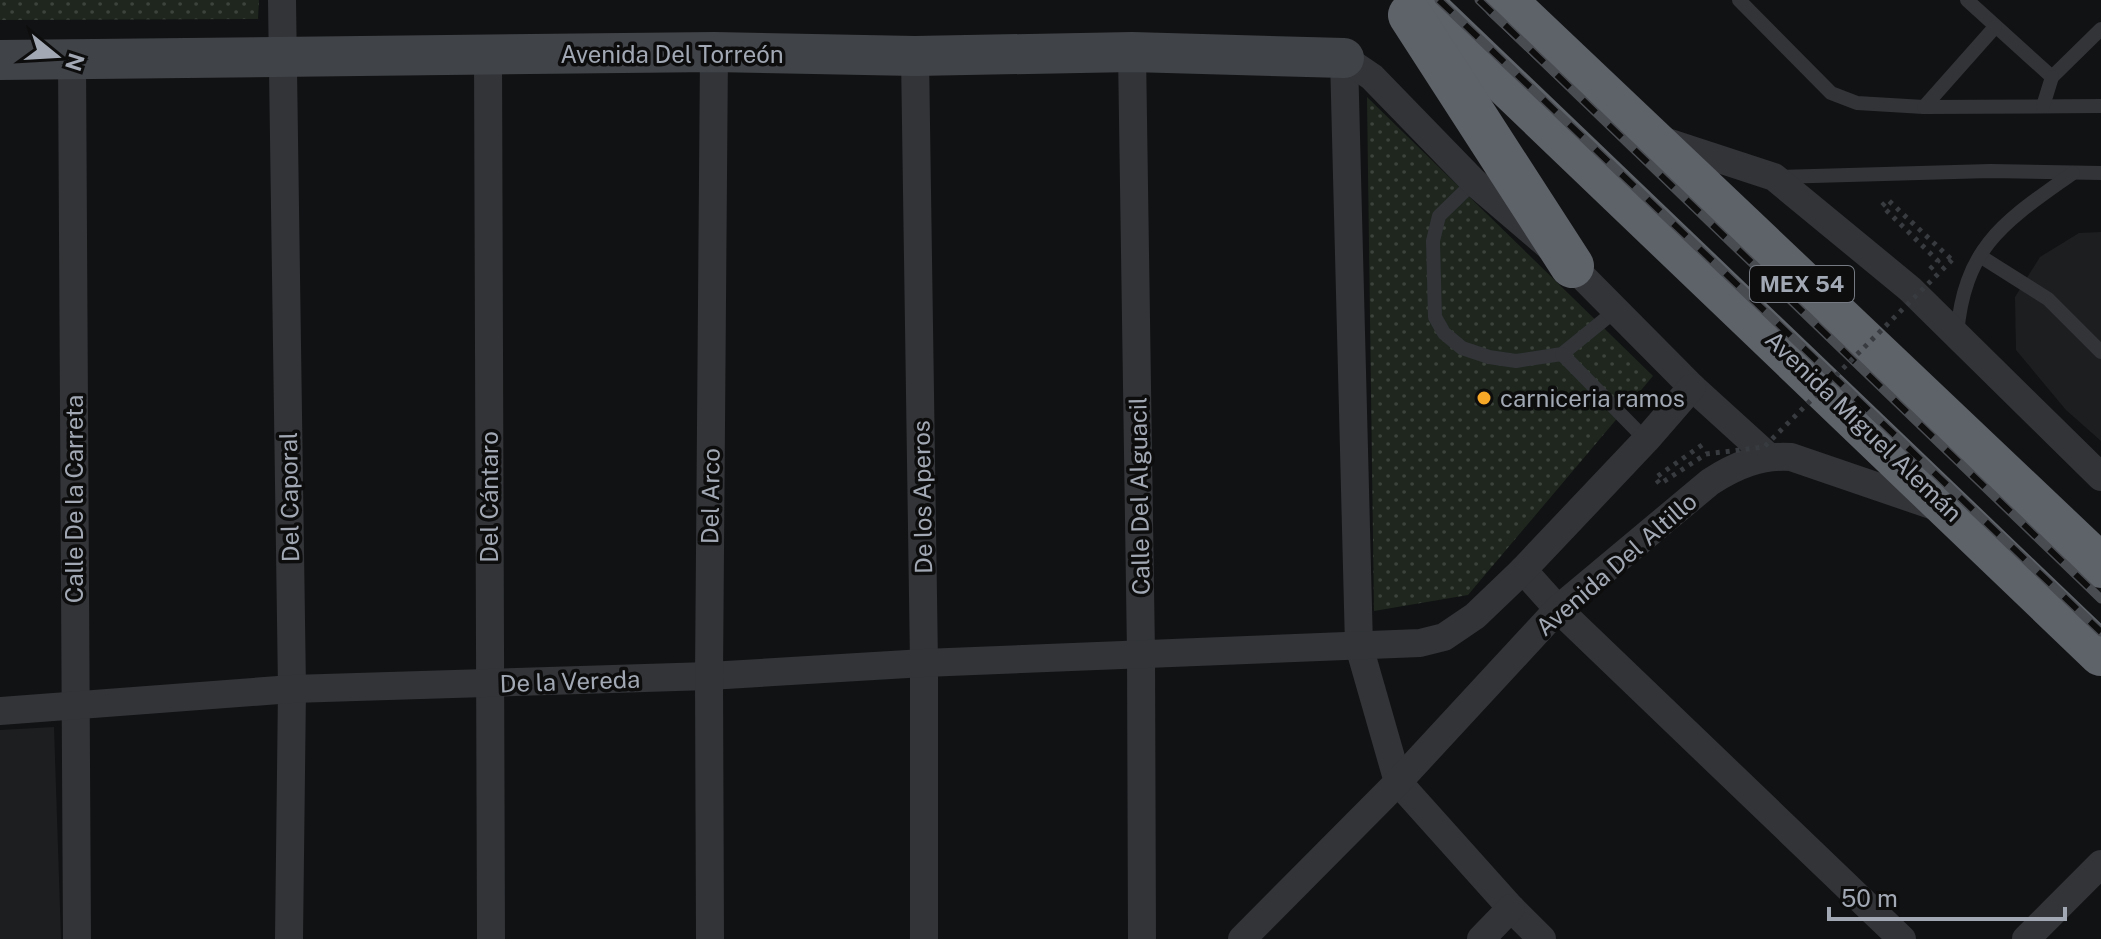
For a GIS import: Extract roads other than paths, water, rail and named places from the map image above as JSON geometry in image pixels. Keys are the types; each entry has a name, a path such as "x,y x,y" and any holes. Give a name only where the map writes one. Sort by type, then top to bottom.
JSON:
{"highway":[{"path":"1400,0 1572,266"},
{"name":"Avenida Miguel Alemán","path":"1418,0 2101,654"},
{"name":"MEX 54","path":"1504,0 2101,566"}],"street":[{"name":"Del Caporal","path":"282,0 292,689 289,939"},
{"name":"Avenida Del Torreón","path":"0,60 714,52 915,56 1132,52 1344,58"},
{"name":"Del Arco","path":"710,939 714,52"},
{"name":"Calle Del Alguacil","path":"1132,52 1142,939"},
{"name":"Del Cántaro","path":"488,54 491,939"},
{"name":"De los Aperos","path":"915,56 924,663 924,939"},
{"name":"Calle De la Carreta","path":"72,58 77,939"},
{"path":"1344,58 1372,77 1474,182 1572,266 1692,387 1768,456"},
{"path":"1344,58 1359,646 1398,782 1542,939"},
{"path":"1643,134 1774,177 1910,289 2101,477"},
{"name":"De la Vereda","path":"0,711 292,689 709,676 924,663 1420,643 1444,637 1475,616 1523,570 1692,387"},
{"name":"Avenida Del Altillo","path":"1242,939 1398,782 1558,609 1728,470 1768,456 1791,457 1956,513"},
{"path":"1523,570 1558,609 1902,939"},
{"path":"2026,939 2101,864"},
{"path":"1481,939 1511,908"}],"lane":[{"path":"1739,0 1831,93 1857,103 1924,107 2101,106"},
{"path":"1967,0 2052,77"},
{"path":"1924,107 1995,27"},
{"path":"2043,106 2052,77 2101,29"},
{"path":"1774,177 1990,171 2101,173"},
{"path":"1957,338 1966,284 1992,236 2014,215 2073,173"},
{"path":"1474,182 1439,216 1433,241 1435,317 1444,333 1462,348 1489,357 1516,361 1562,354 1615,311"},
{"path":"1980,256 2048,299 2101,352"},
{"path":"1562,354 1646,440"}],"railway":[{"path":"1439,0 2101,632"},
{"path":"1479,0 2101,599"}],"place":[{"name":"carniceria ramos","path":"1484,398"}]}
